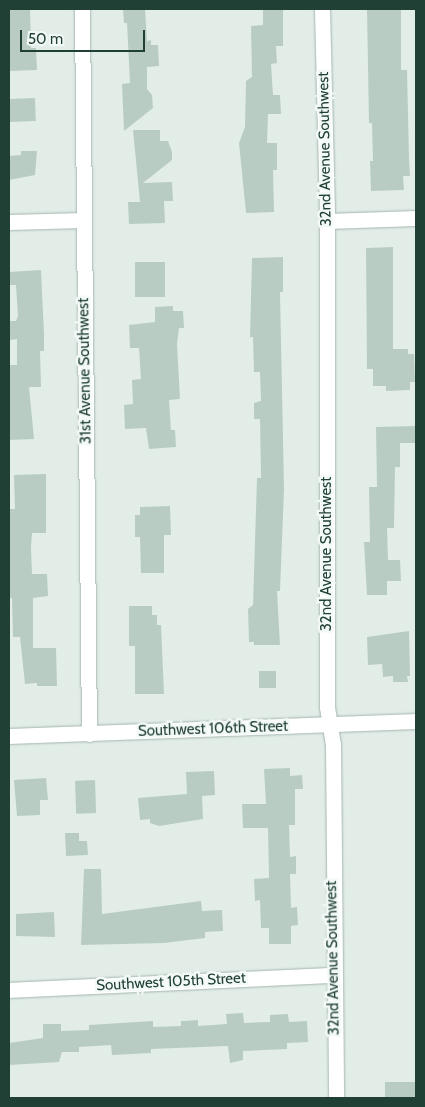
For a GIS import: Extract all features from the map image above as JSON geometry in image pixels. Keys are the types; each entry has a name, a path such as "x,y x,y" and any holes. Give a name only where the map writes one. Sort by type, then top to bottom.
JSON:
{"street":[{"name":"31st Avenue Southwest","path":"82,9 89,734"},
{"name":"32nd Avenue Southwest","path":"322,9 327,221 327,707 330,724 336,1098"},
{"path":"327,221 416,218"},
{"path":"9,222 83,220"},
{"name":"Southwest 106th Street","path":"9,736 416,721"},
{"name":"Southwest 105th Street","path":"9,990 333,975"}],"building":[{"path":"9,9 30,9 31,48 36,48 37,70 9,71"},
{"path":"123,9 145,9 147,41 151,40 151,45 158,45 159,66 147,67 147,89 152,95 153,108 124,131 122,84 130,83 127,23 124,23"},
{"path":"263,9 283,9 283,46 276,46 277,63 271,64 273,95 280,95 281,114 268,114 267,143 277,143 277,170 273,170 274,212 246,213 239,143 245,127 246,81 252,77 251,26 263,25"},
{"path":"367,9 401,10 401,70 407,70 410,176 403,176 404,190 371,191 370,161 373,161 372,123 369,123"},
{"path":"35,98 36,121 10,122 9,99"},
{"path":"133,130 160,130 160,141 168,141 172,152 172,160 143,183 172,182 173,201 164,201 165,223 129,224 128,202 140,202"},
{"path":"21,151 37,151 35,175 9,180 9,156 21,155"},
{"path":"393,247 393,349 408,349 408,354 414,354 415,382 410,382 410,390 386,391 386,386 373,386 373,369 367,369 366,248"},
{"path":"283,257 283,292 280,292 284,489 280,591 277,591 280,645 254,645 254,642 249,642 248,609 253,605 257,478 261,478 260,419 254,419 254,403 261,401 260,372 254,372 253,337 250,337 252,258"},
{"path":"135,262 165,262 165,297 135,297"},
{"path":"41,270 44,351 40,351 41,387 29,387 34,439 9,440 9,365 17,365 17,339 10,340 10,321 16,321 18,316 16,285 9,285 9,272"},
{"path":"173,306 173,311 183,311 184,328 179,328 177,344 180,399 169,400 171,430 175,430 176,447 149,449 146,428 125,429 124,405 133,404 132,380 141,379 139,348 130,348 129,325 155,322 155,307"},
{"path":"416,426 416,443 400,443 400,467 395,467 394,528 387,528 388,560 400,560 401,581 387,581 387,595 367,595 364,542 370,542 369,487 377,487 376,427"},
{"path":"46,474 46,533 32,533 31,547 32,574 47,574 48,596 33,598 33,648 56,648 57,686 37,686 37,683 25,684 20,637 13,637 12,598 9,598 9,509 15,509 14,475"},
{"path":"170,506 171,535 164,535 164,573 141,573 140,537 135,537 135,515 140,515 140,507"},
{"path":"129,606 152,606 152,615 157,615 157,625 161,625 164,694 135,694 135,646 129,646"},
{"path":"409,631 410,676 407,676 408,682 393,682 393,676 383,677 382,664 368,665 367,637"},
{"path":"259,671 276,671 276,688 259,688"},
{"path":"290,768 290,776 302,775 303,789 295,789 295,825 289,825 290,857 296,856 296,874 290,874 291,908 297,907 298,925 291,926 291,944 269,944 269,928 261,928 260,900 255,901 254,879 269,878 268,828 243,828 242,804 266,804 264,769"},
{"path":"214,771 215,795 202,796 203,819 159,826 150,823 150,819 140,820 138,798 187,794 186,772"},
{"path":"46,778 48,800 40,800 40,815 17,816 14,780"},
{"path":"95,780 96,813 76,814 75,781"},
{"path":"65,833 79,833 79,841 87,841 88,855 66,856"},
{"path":"84,869 101,869 102,914 201,901 202,911 222,910 223,931 205,932 205,938 164,943 81,945"},
{"path":"54,912 55,937 16,936 16,914"},
{"path":"243,1013 244,1023 270,1022 270,1015 288,1014 289,1022 307,1021 308,1042 287,1043 287,1049 243,1051 243,1060 230,1063 228,1046 151,1049 151,1053 112,1055 111,1045 79,1047 79,1052 62,1052 59,1062 9,1065 9,1043 43,1038 43,1024 61,1024 61,1031 89,1030 89,1025 153,1021 153,1027 181,1026 181,1021 198,1020 198,1026 227,1024 226,1014"},
{"path":"385,1082 416,1082 416,1098 385,1098"}]}
